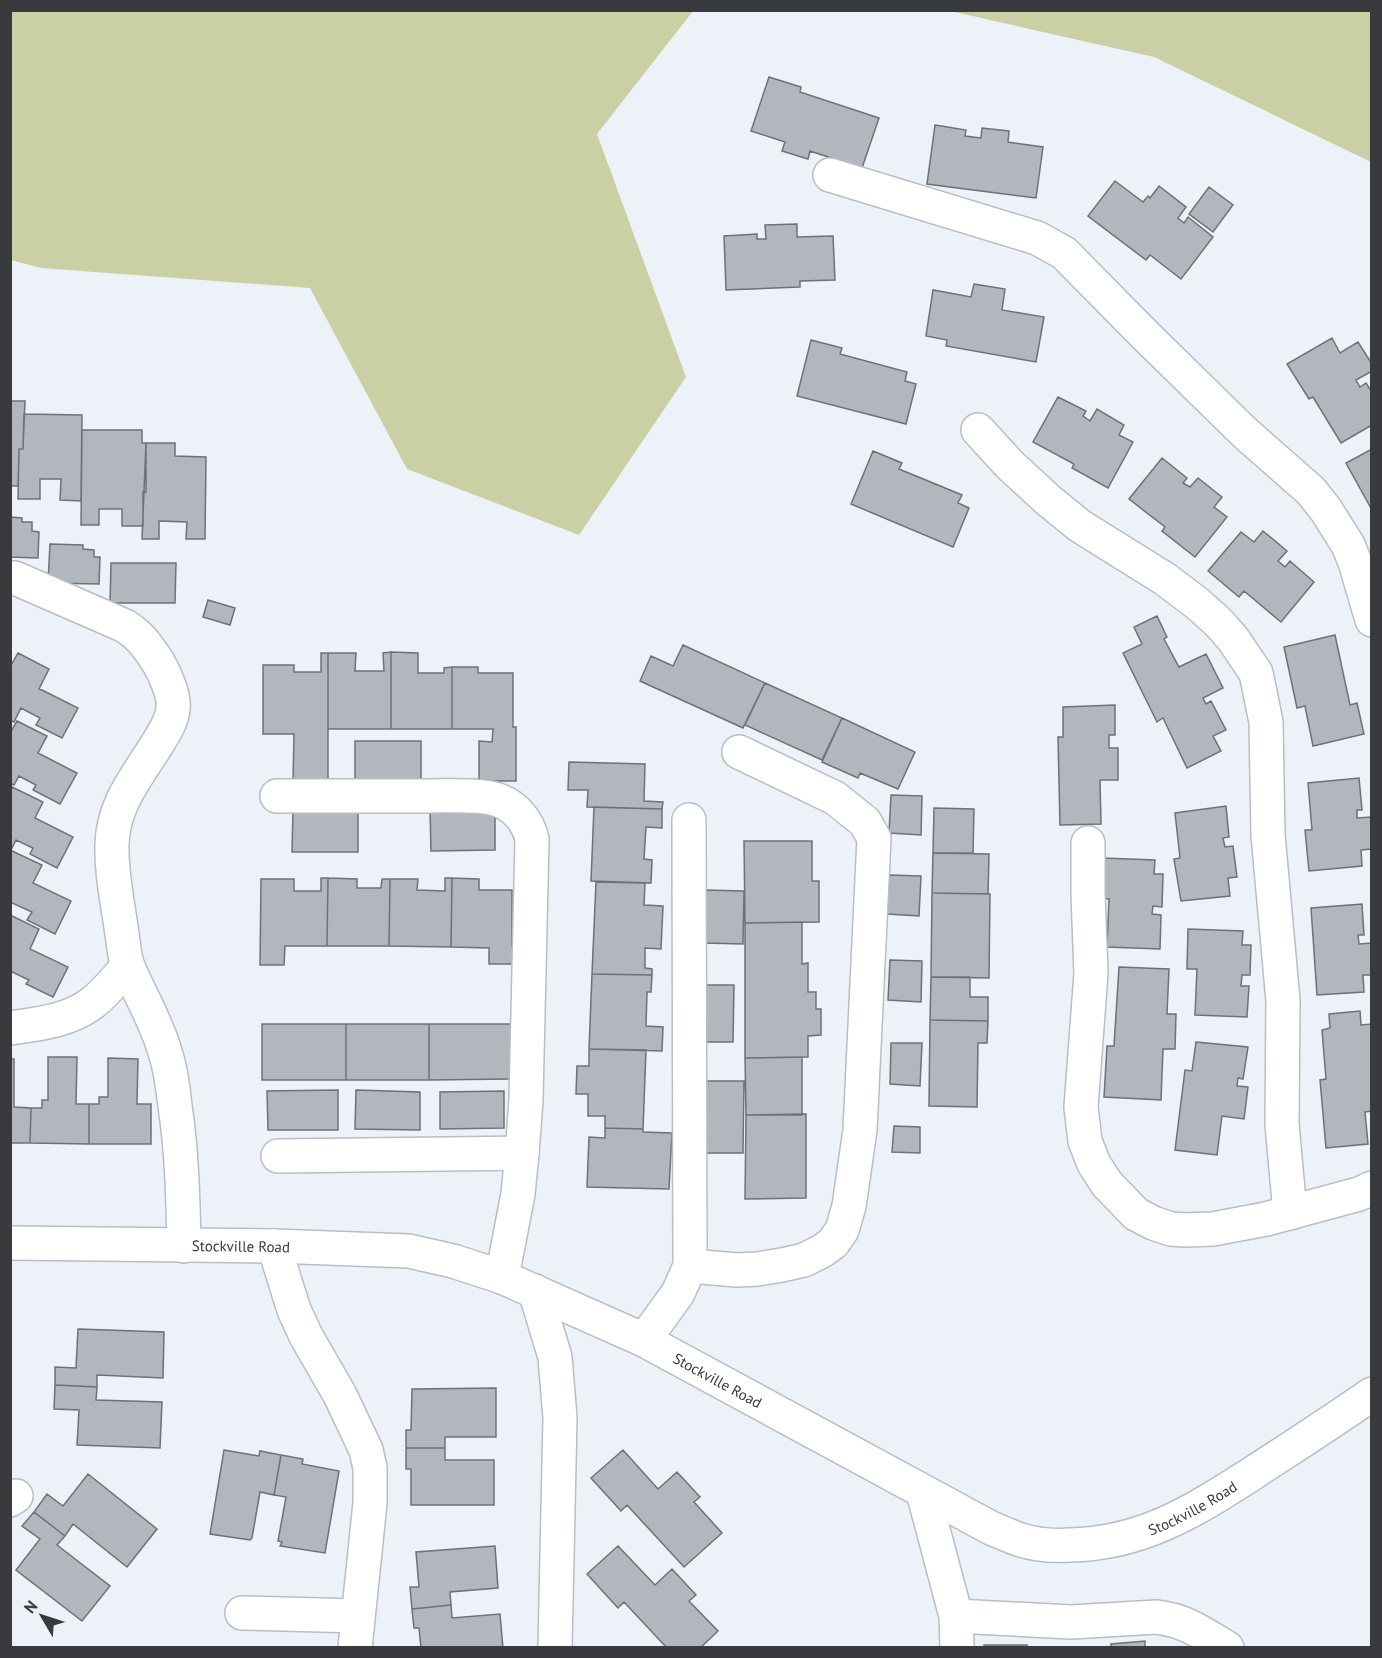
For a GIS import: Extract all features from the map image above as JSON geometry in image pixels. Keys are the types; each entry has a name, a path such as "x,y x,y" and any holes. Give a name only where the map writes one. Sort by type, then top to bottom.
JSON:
{"street":[{"path":"830,175 1037,238 1064,253 1244,432 1311,491 1348,545 1371,620"},
{"path":"978,430 1010,465 1080,526 1165,579 1198,604 1233,639 1256,674 1266,722 1268,835 1283,1001 1282,1124 1290,1213"},
{"path":"15,578 125,626 136,633 162,670 169,688 173,709 168,723 119,806 112,843 127,967 156,1026 166,1053 172,1080 183,1184 184,1246"},
{"path":"690,1266 737,1270 758,1269 804,1260 828,1248 842,1230 849,1206 860,1130 874,838 865,822 836,798 739,752"},
{"path":"277,796 463,796 495,799 508,805 530,827 532,839 526,1100 518,1194 502,1277"},
{"path":"644,1340 678,1293 690,1266 689,820"},
{"path":"1088,843 1091,973 1081,1107 1085,1141 1094,1164 1107,1184 1136,1214 1171,1229 1185,1230 1213,1229 1290,1213 1359,1194 1371,1188"},
{"path":"10,1028 40,1024 79,1011 91,1004 127,967"},
{"path":"279,1156 522,1153"},
{"name":"Stockville Road","path":"10,1243 274,1245 409,1251 453,1261 536,1291 644,1340 991,1528 1022,1540 1056,1546 1091,1545 1129,1538 1156,1528 1222,1492 1315,1433 1371,1394"},
{"path":"274,1245 294,1310 306,1336 340,1395 366,1450 370,1468 370,1503 355,1647"},
{"path":"536,1291 555,1357 560,1418 555,1647"},
{"path":"923,1492 957,1632 1073,1634 1156,1617 1169,1618 1190,1625 1227,1647"},
{"path":"242,1613 358,1616"}],"green space":[{"path":"10,11 693,11 597,134 686,377 579,535 407,469 310,288 41,268 11,260"},
{"path":"950,11 1371,11 1371,162 1154,57"}],"building":[{"path":"769,77 801,87 800,92 879,118 862,168 810,151 808,159 782,151 785,142 751,131"},
{"path":"935,125 966,130 965,136 981,138 982,128 1009,131 1008,142 1043,147 1036,198 927,184"},
{"path":"1115,181 1143,202 1148,196 1150,198 1159,186 1186,207 1178,218 1184,223 1188,217 1213,237 1181,279 1150,255 1146,260 1088,216"},
{"path":"1209,187 1233,205 1213,232 1189,214"},
{"path":"797,224 797,237 833,236 835,280 800,281 800,287 726,290 724,236 757,234 757,239 766,239 765,225"},
{"path":"974,284 1005,289 1002,310 1044,317 1036,362 946,346 947,340 926,336 933,290 971,297"},
{"path":"1332,338 1340,353 1358,342 1372,364 1372,371 1356,380 1360,387 1366,383 1372,392 1372,425 1341,443 1313,397 1309,399 1287,364"},
{"path":"811,340 842,348 840,354 907,372 905,381 916,384 906,424 797,396"},
{"path":"1058,397 1086,411 1083,416 1090,421 1097,409 1124,425 1119,435 1133,442 1108,488 1072,468 1074,464 1033,442"},
{"path":"10,401 25,401 23,449 19,449 18,486 10,486"},
{"path":"24,414 82,415 81,501 60,500 61,479 40,479 40,499 18,499 19,449 23,449"},
{"path":"82,430 142,430 142,443 146,443 143,526 122,526 122,509 99,509 99,525 81,525"},
{"path":"146,443 175,443 175,456 206,457 205,539 186,539 187,522 159,521 159,539 142,539"},
{"path":"1372,449 1372,510 1346,463"},
{"path":"873,451 902,463 899,469 962,495 958,503 969,508 953,547 851,504"},
{"path":"1162,458 1187,478 1183,483 1190,487 1198,478 1222,497 1214,507 1227,517 1195,557 1162,531 1165,527 1129,499"},
{"path":"10,517 22,518 22,522 32,522 32,531 39,532 38,558 10,557"},
{"path":"1263,531 1287,551 1278,561 1285,567 1290,561 1314,582 1281,622 1244,591 1239,597 1208,571 1241,532 1254,542"},
{"path":"50,544 83,545 83,549 94,550 94,557 100,557 99,584 48,583"},
{"path":"111,563 176,563 175,603 110,603"},
{"path":"208,600 235,608 230,625 203,617"},
{"path":"1157,616 1167,637 1164,639 1179,667 1206,654 1223,688 1203,698 1206,704 1211,701 1226,730 1213,736 1221,751 1187,768 1163,718 1157,722 1123,653 1142,644 1134,627"},
{"path":"1335,635 1350,705 1357,703 1364,734 1313,746 1305,706 1297,708 1284,647"},
{"path":"683,645 765,683 743,728 640,681 651,656 673,666"},
{"path":"391,652 418,653 418,673 444,673 444,668 452,667 452,729 391,729"},
{"path":"391,652 391,729 328,729 328,653 356,653 355,671 384,671 383,653"},
{"path":"18,653 49,669 39,689 78,708 62,738 36,725 40,718 21,708 14,722 10,720 10,667"},
{"path":"321,653 328,653 328,780 293,781 294,734 263,734 263,665 294,665 294,672 321,672"},
{"path":"452,667 478,667 478,673 513,673 516,781 479,781 479,741 492,742 493,729 452,729"},
{"path":"765,683 842,718 822,760 745,725"},
{"path":"1115,705 1115,735 1109,735 1109,748 1118,748 1118,780 1100,780 1101,824 1060,825 1058,737 1063,737 1063,707"},
{"path":"842,718 915,752 898,789 860,773 858,778 822,762"},
{"path":"17,721 47,736 38,753 77,773 60,804 33,790 36,785 19,776 14,785 10,783 10,733"},
{"path":"355,741 421,741 421,782 355,783"},
{"path":"569,762 645,764 644,801 663,802 662,809 587,807 588,790 568,790"},
{"path":"1359,778 1362,810 1357,810 1357,818 1371,817 1372,849 1361,850 1362,866 1309,871 1305,830 1312,830 1308,783"},
{"path":"12,787 43,802 35,818 73,837 57,868 30,854 33,848 16,840 12,848 10,847 10,790"},
{"path":"891,795 922,796 921,835 889,833"},
{"path":"1226,806 1229,837 1223,838 1225,847 1233,846 1237,877 1228,878 1230,896 1181,901 1174,859 1180,858 1175,813"},
{"path":"594,807 662,809 662,828 646,827 644,859 652,860 651,883 591,881"},
{"path":"934,808 974,809 973,853 933,853"},
{"path":"293,809 358,809 358,852 292,852"},
{"path":"430,809 495,809 495,850 431,851"},
{"path":"744,841 812,841 812,881 819,881 819,922 745,923"},
{"path":"10,850 42,865 33,883 71,901 55,934 27,920 32,912 10,902"},
{"path":"933,853 989,854 988,894 932,893"},
{"path":"1102,858 1155,860 1154,874 1163,874 1162,907 1153,906 1152,914 1161,915 1160,949 1107,947 1109,899 1100,898"},
{"path":"889,875 921,876 919,916 887,914"},
{"path":"321,878 328,878 327,946 285,946 284,965 260,965 261,879 294,879 294,891 321,891"},
{"path":"328,878 357,879 357,888 381,888 382,879 390,879 389,946 327,946"},
{"path":"445,878 452,878 451,947 389,946 390,879 418,879 417,890 445,891"},
{"path":"452,878 479,879 479,890 512,890 512,946 516,945 515,964 489,964 489,948 451,947"},
{"path":"596,882 645,883 644,905 663,906 661,949 645,948 645,968 652,969 652,975 592,974"},
{"path":"705,890 744,891 743,944 704,943"},
{"path":"932,893 990,894 989,978 931,977"},
{"path":"1362,904 1364,935 1358,935 1359,944 1372,943 1372,975 1363,975 1364,992 1317,995 1311,908"},
{"path":"10,915 39,929 30,949 68,967 53,997 26,984 29,980 10,971"},
{"path":"802,922 802,964 808,963 808,992 816,992 816,1009 821,1009 821,1035 808,1036 808,1057 745,1058 745,923"},
{"path":"1188,929 1243,931 1242,945 1251,945 1250,975 1242,975 1241,986 1249,986 1247,1017 1195,1015 1197,969 1187,969"},
{"path":"890,960 922,961 921,1002 888,1000"},
{"path":"1119,967 1169,969 1167,1014 1176,1014 1175,1049 1163,1049 1161,1100 1104,1097 1107,1046 1114,1046"},
{"path":"592,974 652,975 651,992 647,992 646,1026 663,1027 662,1051 589,1049"},
{"path":"931,977 970,977 970,997 988,997 988,1021 930,1020"},
{"path":"705,985 734,985 733,1042 705,1042"},
{"path":"1360,1011 1361,1025 1372,1024 1372,1111 1365,1112 1368,1144 1326,1148 1320,1080 1326,1079 1322,1030 1330,1028 1329,1014"},
{"path":"930,1020 988,1021 987,1043 978,1043 977,1107 929,1106"},
{"path":"262,1024 346,1024 346,1080 262,1080"},
{"path":"346,1024 429,1024 429,1080 346,1080"},
{"path":"429,1024 513,1024 512,1079 429,1080"},
{"path":"1196,1042 1248,1047 1243,1079 1238,1078 1237,1086 1248,1087 1244,1119 1222,1116 1217,1155 1175,1150 1185,1070 1192,1071"},
{"path":"891,1043 922,1043 920,1086 890,1084"},
{"path":"589,1049 646,1050 643,1129 605,1128 605,1116 588,1116 588,1094 576,1094 577,1066 589,1066"},
{"path":"48,1057 77,1057 76,1104 89,1104 89,1144 30,1143 31,1108 42,1108 42,1100 48,1100"},
{"path":"802,1057 802,1115 746,1115 745,1058"},
{"path":"108,1058 138,1059 137,1104 151,1104 151,1144 89,1144 89,1104 99,1104 99,1097 108,1097"},
{"path":"10,1059 14,1059 14,1107 31,1108 30,1143 10,1143"},
{"path":"706,1081 744,1081 743,1153 705,1153"},
{"path":"338,1090 338,1130 268,1130 267,1091"},
{"path":"356,1090 420,1092 420,1130 355,1129"},
{"path":"504,1091 504,1128 440,1129 440,1092"},
{"path":"806,1114 806,1198 745,1199 746,1115"},
{"path":"894,1126 920,1127 920,1153 892,1152"},
{"path":"605,1128 643,1129 643,1132 672,1133 669,1189 587,1187 589,1137 605,1138"},
{"path":"78,1329 164,1332 163,1378 97,1375 97,1387 55,1385 55,1367 76,1368"},
{"path":"55,1385 97,1387 96,1400 162,1402 160,1448 77,1445 79,1410 54,1409"},
{"path":"496,1388 496,1437 445,1437 445,1448 406,1448 406,1430 411,1430 412,1389"},
{"path":"406,1448 445,1448 445,1460 494,1460 494,1505 411,1505 411,1469 406,1469"},
{"path":"224,1450 259,1456 260,1451 281,1455 274,1495 260,1492 250,1540 210,1534"},
{"path":"623,1450 658,1489 677,1472 700,1497 694,1502 722,1533 684,1567 627,1505 621,1511 591,1478"},
{"path":"281,1455 303,1459 302,1464 339,1471 325,1553 280,1546 282,1542 278,1541 286,1497 274,1495"},
{"path":"88,1474 157,1529 127,1567 73,1524 65,1536 34,1512 47,1494 63,1506"},
{"path":"34,1512 65,1536 57,1545 110,1586 82,1621 16,1570 40,1539 22,1526"},
{"path":"495,1546 498,1588 450,1592 451,1605 412,1609 410,1587 419,1587 416,1552"},
{"path":"618,1546 655,1585 672,1569 696,1595 689,1601 718,1631 700,1648 667,1648 624,1602 618,1608 587,1574"},
{"path":"451,1605 452,1618 500,1614 503,1648 421,1648 419,1628 414,1628 412,1609"},
{"path":"1145,1641 1145,1648 1111,1648 1111,1644"},
{"path":"984,1645 1027,1645 1027,1648 984,1648"}]}
